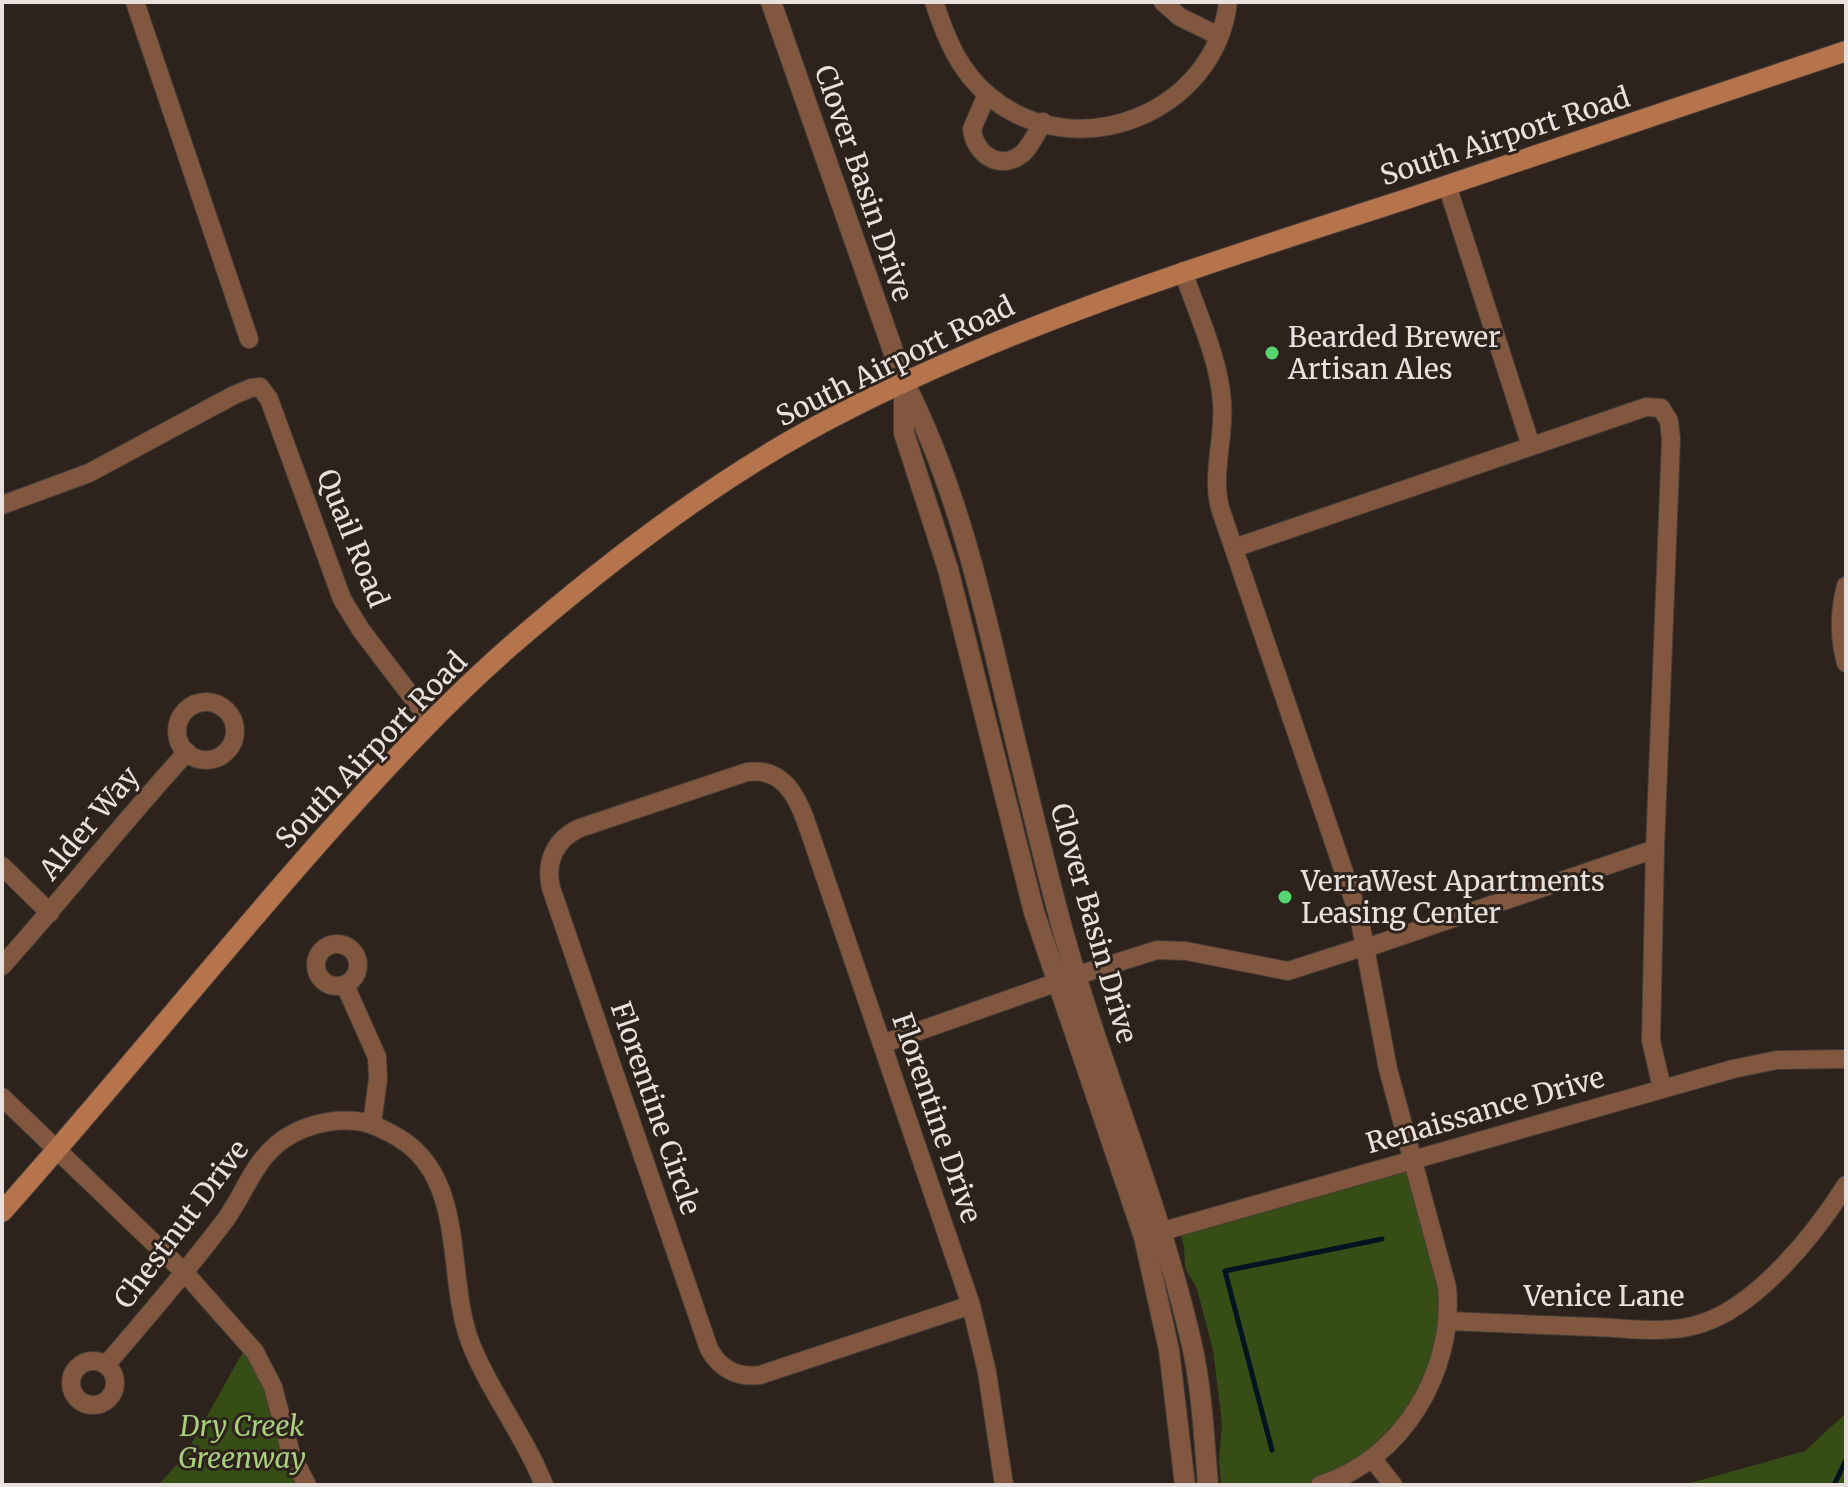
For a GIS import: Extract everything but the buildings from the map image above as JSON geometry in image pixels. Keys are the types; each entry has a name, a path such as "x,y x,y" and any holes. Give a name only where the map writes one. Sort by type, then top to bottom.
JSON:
{"main road":[{"name":"South Airport Road","path":"2,1212 255,914 431,722 512,645 685,509 785,445 848,409 1010,335 1183,271 1846,51"}],"street":[{"path":"135,2 249,339"},
{"name":"Clover Basin Drive","path":"771,2 904,382 925,422 940,461 974,565 1020,760 1066,979 1192,1345 1208,1485"},
{"path":"934,2 954,54 987,94 1016,112 1043,122 1071,129 1093,130 1144,115 1173,96 1192,78 1210,55 1219,36 1228,2"},
{"path":"1163,2 1175,14 1219,36"},
{"path":"987,94 972,129 978,147 991,159 1008,160 1022,154 1043,122"},
{"path":"1447,185 1531,446"},
{"path":"1183,271 1216,367 1221,392 1223,416 1217,489 1220,508 1355,902 1379,1028 1448,1296 1447,1321 1437,1365 1424,1397 1402,1429 1372,1458 1320,1485"},
{"name":"Quail Road","path":"2,505 89,473 234,395 258,387 268,396 342,599 361,630 431,722"},
{"path":"1234,548 1652,406 1661,408 1668,419 1671,440 1651,1041 1662,1088"},
{"path":"1846,586 1841,635 1846,663"},
{"name":"Alder Way","path":"2,966 187,752"},
{"name":"Florentine Circle","path":"782,781 766,772 742,773 580,828 559,842 549,866 551,888 709,1349 729,1371 755,1376 971,1305"},
{"name":"Florentine Drive","path":"782,781 794,793 801,807 971,1305 987,1372 1004,1485"},
{"path":"882,1044 1157,950 1186,951 1288,971 1655,849"},
{"path":"2,866 50,913"},
{"path":"345,985 377,1057 378,1079 372,1124"},
{"name":"Renaissance Drive","path":"1153,1234 1662,1088 1777,1060 1846,1059"},
{"path":"2,1097 185,1273 261,1360 273,1387 291,1454 307,1485"},
{"name":"Chestnut Drive","path":"106,1365 185,1273 235,1206 257,1164 280,1142 304,1129 330,1121 352,1120 372,1124 411,1145 434,1173 444,1200 468,1335 544,1485"},
{"name":"Venice Lane","path":"1447,1321 1661,1330 1701,1324 1732,1309 1769,1281 1846,1185"},
{"name":"Clover Basin Drive","path":"1153,1234 1185,1485"},
{"path":"1372,1458 1393,1485"}],"green space":[{"path":"1412,1161 1448,1304 1411,1419 1320,1485 1221,1485 1219,1460 1222,1424 1213,1350 1197,1289 1185,1268 1184,1247 1178,1227"},
{"name":"Dry Creek Greenway","path":"248,1343 307,1485 158,1485 184,1457"},
{"path":"1846,1413 1846,1485 1683,1485 1805,1451"}],"waterway":[{"path":"1272,1450 1225,1271 1382,1239"},
{"path":"1834,1485 1846,1460"}],"place":[{"name":"Bearded Brewer Artisan Ales","path":"1272,353"},
{"name":"VerraWest Apartments Leasing Center","path":"1285,897"}]}
